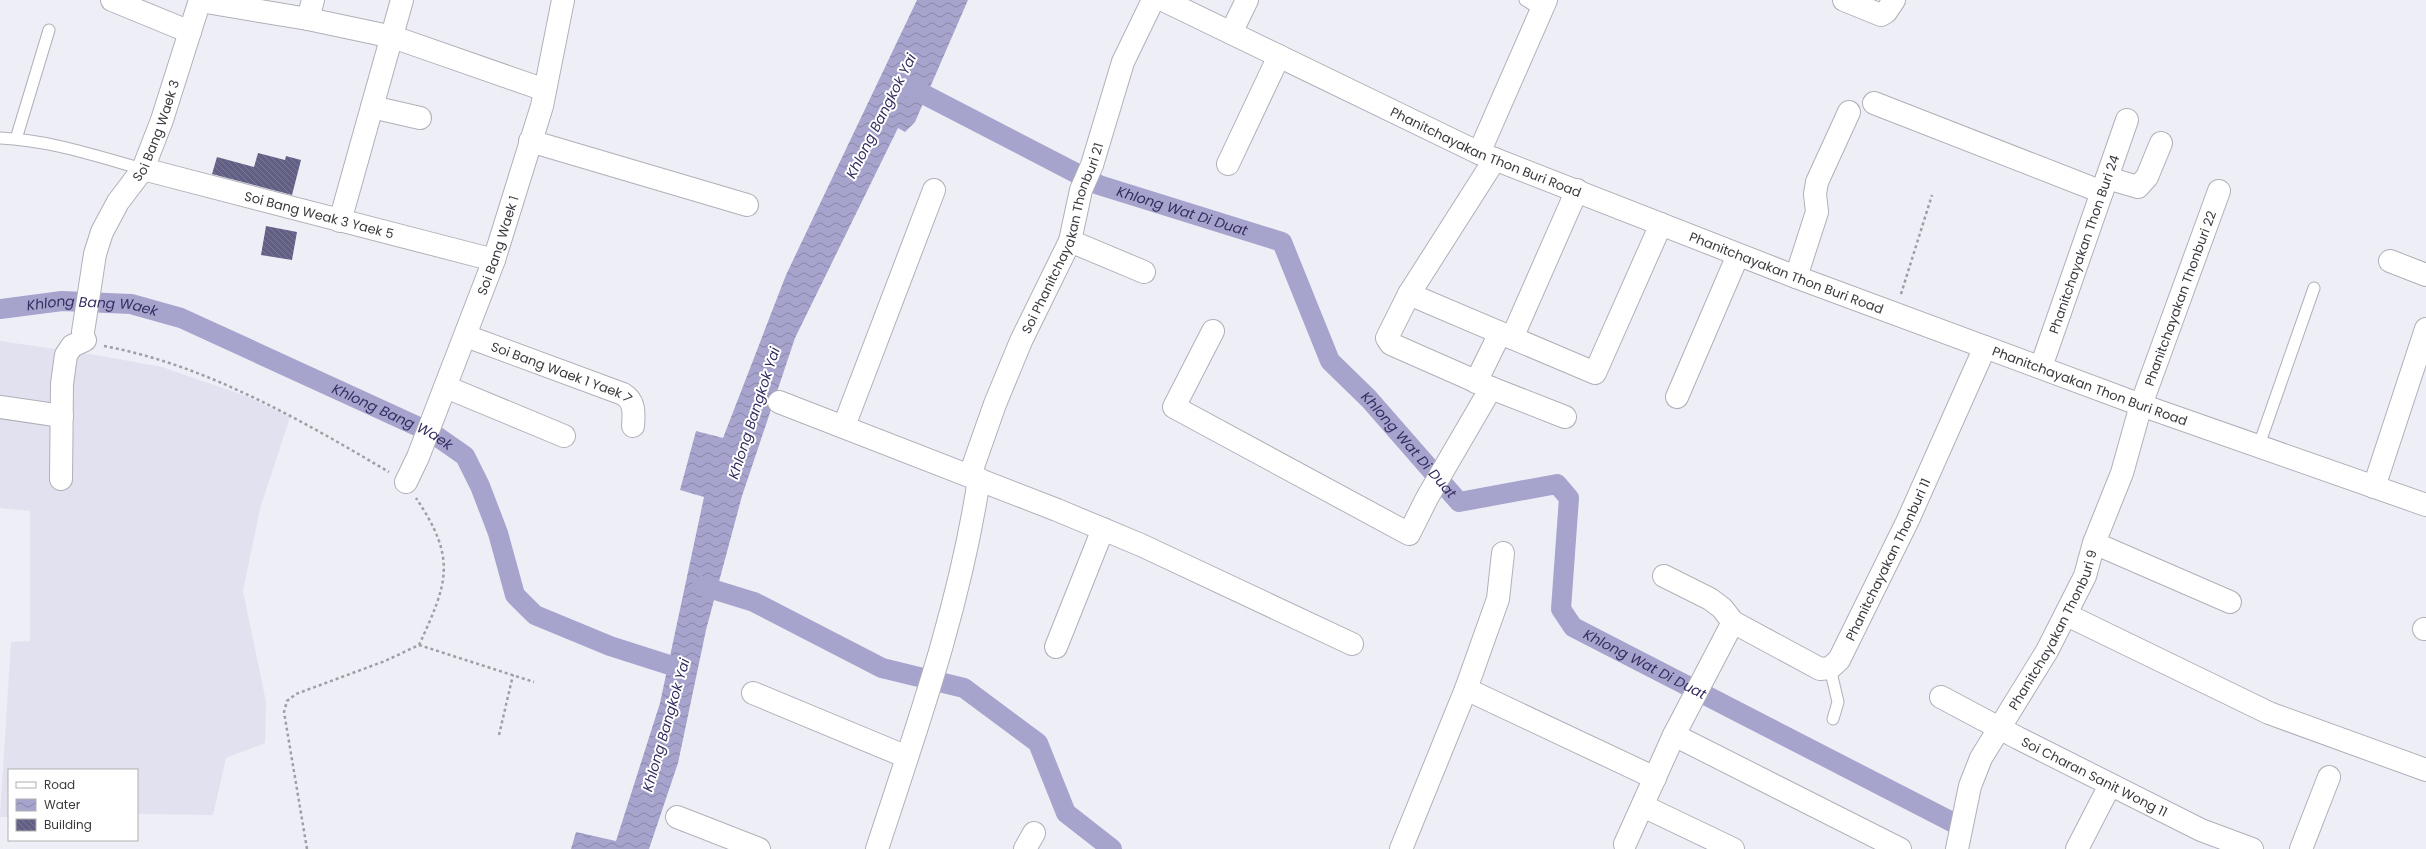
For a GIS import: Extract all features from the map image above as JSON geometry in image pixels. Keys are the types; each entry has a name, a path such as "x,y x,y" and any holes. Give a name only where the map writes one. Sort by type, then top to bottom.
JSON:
{"street":[{"path":"112,0 190,32"},
{"path":"200,0 311,10 545,90"},
{"name":"Soi Bang Waek 3","path":"84,336 95,254 102,232 118,202 143,169 162,120 200,0"},
{"path":"340,221 393,37 402,0"},
{"name":"Soi Bang Waek 1","path":"406,482 418,457 446,387 494,260 545,90 563,0"},
{"path":"1231,33 1246,0"},
{"path":"1844,0 1881,15 1886,12 1894,0"},
{"name":"Phanitchayakan Thon Buri Road","path":"1164,1 1487,156 1577,190 1738,255 1894,314 2141,405 2259,445 2426,505"},
{"name":"Soi Phanitchayakan Thonburi 21","path":"877,849 928,696 941,651 973,520 974,477 995,404 1022,341 1070,241 1081,190 1092,165 1123,62 1164,1"},
{"path":"1537,3 1487,156 1389,330 1387,338 1392,344 1483,385 1565,417"},
{"path":"1228,164 1279,56"},
{"path":"1874,103 2105,185 2138,187 2147,177 2162,143"},
{"path":"372,107 420,118"},
{"path":"1796,277 1817,212 1815,194 1817,182 1849,112"},
{"name":"Phanitchayakan Thon Buri 24","path":"2041,368 2128,120"},
{"path":"530,141 747,205"},
{"name":"Soi Bang Weak 3 Yaek 5","path":"143,169 494,260"},
{"path":"844,426 934,190"},
{"path":"1213,331 1174,407 1408,534 1446,465 1506,335 1577,190"},
{"name":"Phanitchayakan Thonburi 22","path":"2141,405 2218,191"},
{"path":"1409,294 1595,373 1662,224"},
{"path":"1070,241 1144,272"},
{"path":"1677,397 1738,255"},
{"path":"2390,261 2426,275"},
{"path":"2374,487 2426,330"},
{"path":"61,479 62,384 66,355 72,346 84,336"},
{"name":"Soi Bang Waek 1 Yaek 7","path":"466,336 623,394 630,398 633,404 633,426"},
{"name":"Phanitchayakan Thonburi 11","path":"1830,668 1840,660 1896,546 1985,347"},
{"path":"446,387 564,436"},
{"path":"780,402 1103,529 1352,644"},
{"name":"Phanitchayakan Thonburi 9","path":"1957,849 1970,786 1981,758 2066,615 2086,576 2094,543 2122,473 2141,405"},
{"path":"0,406 62,416"},
{"path":"1056,648 1103,529"},
{"path":"2094,543 2230,602"},
{"path":"1401,849 1466,688 1498,599 1503,552"},
{"path":"1664,576 1710,599 1722,608 1732,622 1820,669 1830,668"},
{"path":"2066,615 2269,713 2426,770"},
{"path":"1625,844 1674,735 1732,622"},
{"path":"1466,688 1655,778"},
{"path":"753,693 907,757"},
{"name":"Soi Charan Sanit Wong 11","path":"1941,697 2110,785 2215,843 2252,849"},
{"path":"1674,735 1900,849"},
{"path":"2301,849 2329,778"},
{"path":"2077,849 2110,785"},
{"path":"1643,806 1733,849"},
{"path":"677,817 759,849"}],"lane":[{"path":"16,139 49,30"},
{"path":"0,138 16,139 75,150 143,169"},
{"path":"2259,445 2314,288"},
{"path":"1830,668 1838,702 1833,719"}],"path":[{"path":"1894,314 1932,195"},
{"path":"84,336 92,344 131,351 187,369 270,407 406,482 434,526 442,545 446,566 442,590 419,645 385,661 296,694 287,701 284,712 307,849"},
{"path":"419,645 534,682"},
{"path":"499,735 513,675"}],"shaded area":[{"path":"0,341 96,355 162,367 246,396 290,417 260,509 243,591 266,702 265,743 226,758 213,815 138,814 138,769 8,769 8,817 0,817 11,642 30,641 30,511 0,508"}],"water":[{"name":"Khlong Bangkok Yai","path":"917,0 968,0 915,122 905,132 898,128 795,338 742,496 706,630 678,763 649,849 571,849 576,832 616,841 660,703 704,497 680,490 696,431 723,438 786,275"}],"building":[{"path":"258,153 285,160 286,156 301,160 292,195 212,174 217,157 254,167"},
{"path":"266,226 297,232 292,260 261,255"}],"waterway":[{"name":"Khlong Wat Di Duat","path":"902,83 1099,185 1282,242 1330,361 1369,399 1459,502 1557,484 1569,498 1561,609 1573,627 1954,823"},
{"name":"Khlong Bang Waek","path":"0,309 62,301 131,304 181,318 432,433 465,456 480,486 498,533 515,595 535,615 610,646 682,669"},
{"path":"702,586 754,602 882,668 964,688 1038,743 1066,813 1112,849"}]}
